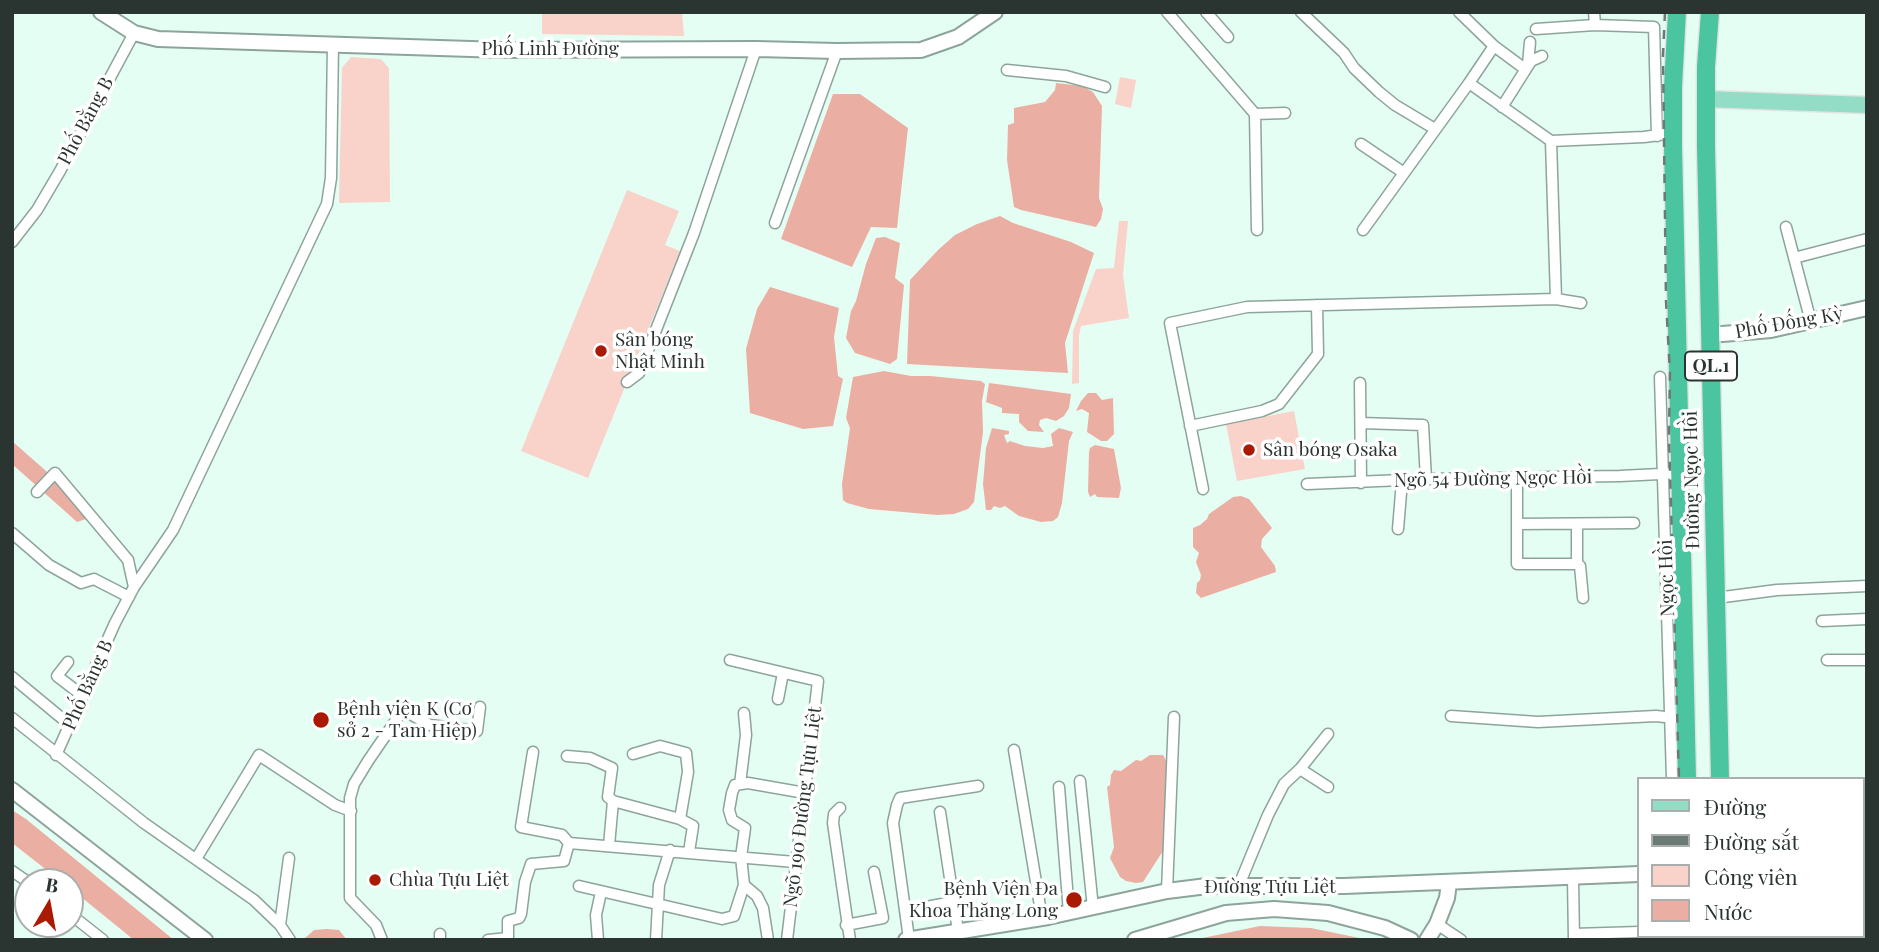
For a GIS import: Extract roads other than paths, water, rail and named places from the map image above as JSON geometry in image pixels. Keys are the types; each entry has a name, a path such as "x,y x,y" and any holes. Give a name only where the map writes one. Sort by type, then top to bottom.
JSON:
{"highway":[{"name":"Đường Ngọc Hồi","path":"1677,12 1672,99 1665,135 1672,474 1683,597 1678,718 1688,777"},
{"name":"Đường Ngọc Hồi","path":"1710,12 1705,99 1720,777"},
{"path":"1672,99 1705,99"},
{"path":"1665,135 1706,133"},
{"path":"1683,597 1716,598"}],"main road":[{"path":"1705,99 1867,105"}],"street":[{"name":"Phố Linh Đường","path":"102,12 134,33 158,39 502,50 837,51 921,50 958,37 996,12"},
{"path":"1167,12 1255,114 1257,230"},
{"path":"1206,12 1228,37"},
{"path":"1301,12 1344,53 1354,68 1379,92 1435,130"},
{"path":"1459,12 1494,46 1528,65"},
{"path":"1594,12 1595,26"},
{"path":"1471,81 1550,141 1665,135 1654,27 1536,29"},
{"name":"Phố Bằng B","path":"12,242 37,210 60,171 134,33"},
{"path":"1528,65 1530,42"},
{"name":"Phố Bằng B","path":"196,859 144,823 56,755 132,592 173,530 327,204 331,178 332,44"},
{"path":"1363,230 1494,46"},
{"path":"627,382 639,373 694,233 756,49"},
{"path":"775,223 837,51"},
{"path":"1502,107 1528,65 1542,55"},
{"path":"1007,70 1066,76 1105,87"},
{"path":"1255,114 1285,113"},
{"path":"1550,141 1556,299"},
{"path":"1361,144 1404,173"},
{"path":"1786,227 1811,322"},
{"path":"1794,258 1867,239"},
{"path":"1203,489 1170,323 1247,307 1556,299 1581,303"},
{"path":"1190,426 1262,411 1279,404 1318,354 1317,305"},
{"name":"Phố Đống Kỳ","path":"1710,335 1771,330 1867,308"},
{"name":"Ngọc Hồi","path":"1660,377 1672,474 1678,718 1672,777"},
{"path":"1360,383 1361,482"},
{"path":"1361,423 1423,425 1426,478"},
{"path":"12,533 49,565 81,583 94,579 132,592 128,561 54,474 37,491"},
{"name":"Ngõ 54 Đường Ngọc Hồi","path":"1307,484 1426,478 1672,474"},
{"path":"1517,478 1517,564 1577,564"},
{"path":"1398,528 1402,481"},
{"path":"1517,524 1634,523"},
{"path":"1577,524 1577,564 1580,566 1583,598"},
{"path":"1716,598 1777,590 1867,586"},
{"path":"1822,621 1867,619"},
{"name":"Ngõ 190 Đường Tựu Liệt","path":"730,660 818,681 787,940"},
{"path":"1828,660 1867,660"},
{"path":"68,662 57,676 83,696"},
{"path":"778,699 783,673"},
{"path":"12,677 69,725"},
{"path":"382,940 376,925 350,898 350,798 354,784 402,707 430,725 477,731 480,707"},
{"path":"740,784 746,735 744,712"},
{"path":"1451,716 1538,722 1656,716 1678,718"},
{"path":"1167,891 1174,717"},
{"path":"12,718 56,755"},
{"path":"1239,885 1284,784 1300,769 1328,734"},
{"path":"633,754 660,746 686,753 688,772 680,819"},
{"path":"1014,750 1042,918"},
{"path":"533,752 521,827 562,835 569,843 795,862"},
{"path":"290,940 280,925 254,900 196,859 259,755 335,805 351,811"},
{"path":"567,756 590,758 609,765 612,768 608,797 613,801 680,819 693,826 689,852"},
{"path":"1300,769 1328,787"},
{"path":"1080,781 1093,908"},
{"path":"579,886 722,919 734,916 744,885 741,857 745,828 732,820 729,810 735,785 748,783 805,793"},
{"path":"908,939 893,823 900,798 978,786"},
{"path":"1059,787 1069,913"},
{"path":"12,790 205,940"},
{"path":"608,846 613,801"},
{"path":"839,808 834,814 833,822 850,940"},
{"path":"940,812 958,931"},
{"path":"488,940 508,938 508,921 519,918 522,914 525,882 531,864 564,861 569,843"},
{"path":"656,940 659,885 670,850"},
{"path":"280,925 289,858"},
{"path":"846,925 883,918 874,872"},
{"name":"Đường Tựu Liệt","path":"908,939 1042,918 1167,891 1207,886 1344,886 1638,874"},
{"path":"1573,878 1574,937 1617,937 1638,932"},
{"path":"1427,940 1437,924 1447,898 1448,883"},
{"path":"744,885 758,896 763,908 768,940"},
{"path":"598,940 596,915 601,892"},
{"path":"905,911 953,902"},
{"path":"1135,940 1226,913 1274,909 1328,913 1385,928 1411,940"},
{"path":"1437,924 1461,940"},
{"path":"84,925 103,940"}],"water":[{"path":"1056,83 1082,86 1093,92 1102,106 1099,198 1103,209 1096,227 1014,207 1007,160 1008,125 1014,123 1014,108 1045,102 1055,90"},
{"path":"833,94 860,94 908,128 897,228 871,227 852,267 781,239"},
{"path":"1000,216 1094,253 1065,343 1068,373 907,364 910,280 955,235"},
{"path":"885,237 900,243 895,278 904,285 897,359 890,364 855,353 846,338 851,311 876,238"},
{"path":"770,287 839,308 834,337 838,376 843,379 833,426 803,429 750,413 746,349 757,309"},
{"path":"884,371 911,376 981,381 985,384 982,401 983,432 974,502 968,509 954,514 937,515 869,509 843,500 842,484 850,428 846,418 853,377"},
{"path":"989,383 1071,394 1069,408 1064,416 1056,421 1046,418 1040,420 1039,425 1044,432 1028,431 1019,422 1019,414 1002,413 1002,408 986,402"},
{"path":"1088,393 1096,393 1102,400 1113,398 1114,434 1107,441 1101,441 1087,432 1089,413 1082,409 1076,411"},
{"path":"992,428 1009,431 1009,434 1004,435 1007,443 1010,441 1043,448 1053,446 1051,434 1059,428 1073,432 1069,441 1062,503 1058,517 1053,521 1041,522 1019,516 1005,506 994,506 991,510 986,510 983,484 986,448"},
{"path":"12,441 46,471 86,519 77,522 12,464"},
{"path":"1095,445 1114,449 1121,488 1119,498 1097,497 1095,494 1090,497 1089,452"},
{"path":"1233,497 1249,499 1272,528 1262,539 1261,547 1275,566 1276,572 1201,598 1196,593 1201,575 1196,562 1199,553 1193,547 1193,528"},
{"path":"1150,755 1163,755 1168,764 1168,821 1163,851 1143,882 1136,883 1120,877 1110,858 1114,847 1107,787 1114,770 1121,771 1136,760 1141,761"},
{"path":"12,810 174,940 134,940 84,899 84,868 44,868 12,843"},
{"path":"1260,926 1311,928 1369,940 1193,940"},
{"path":"314,930 339,930 347,940 303,940"}],"railway":[{"path":"1665,12 1663,55 1666,301 1679,777"}],"place":[{"name":"Sân bóng Nhật Minh","path":"601,351"},
{"name":"Sân bóng Osaka","path":"1249,450"},
{"name":"Bệnh viện K (Cơ sở 2 - Tam Hiệp)","path":"321,720"},
{"name":"Chùa Tựu Liệt","path":"375,880"},
{"name":"Bệnh Viện Đa Khoa Thăng Long","path":"1074,900"}]}
